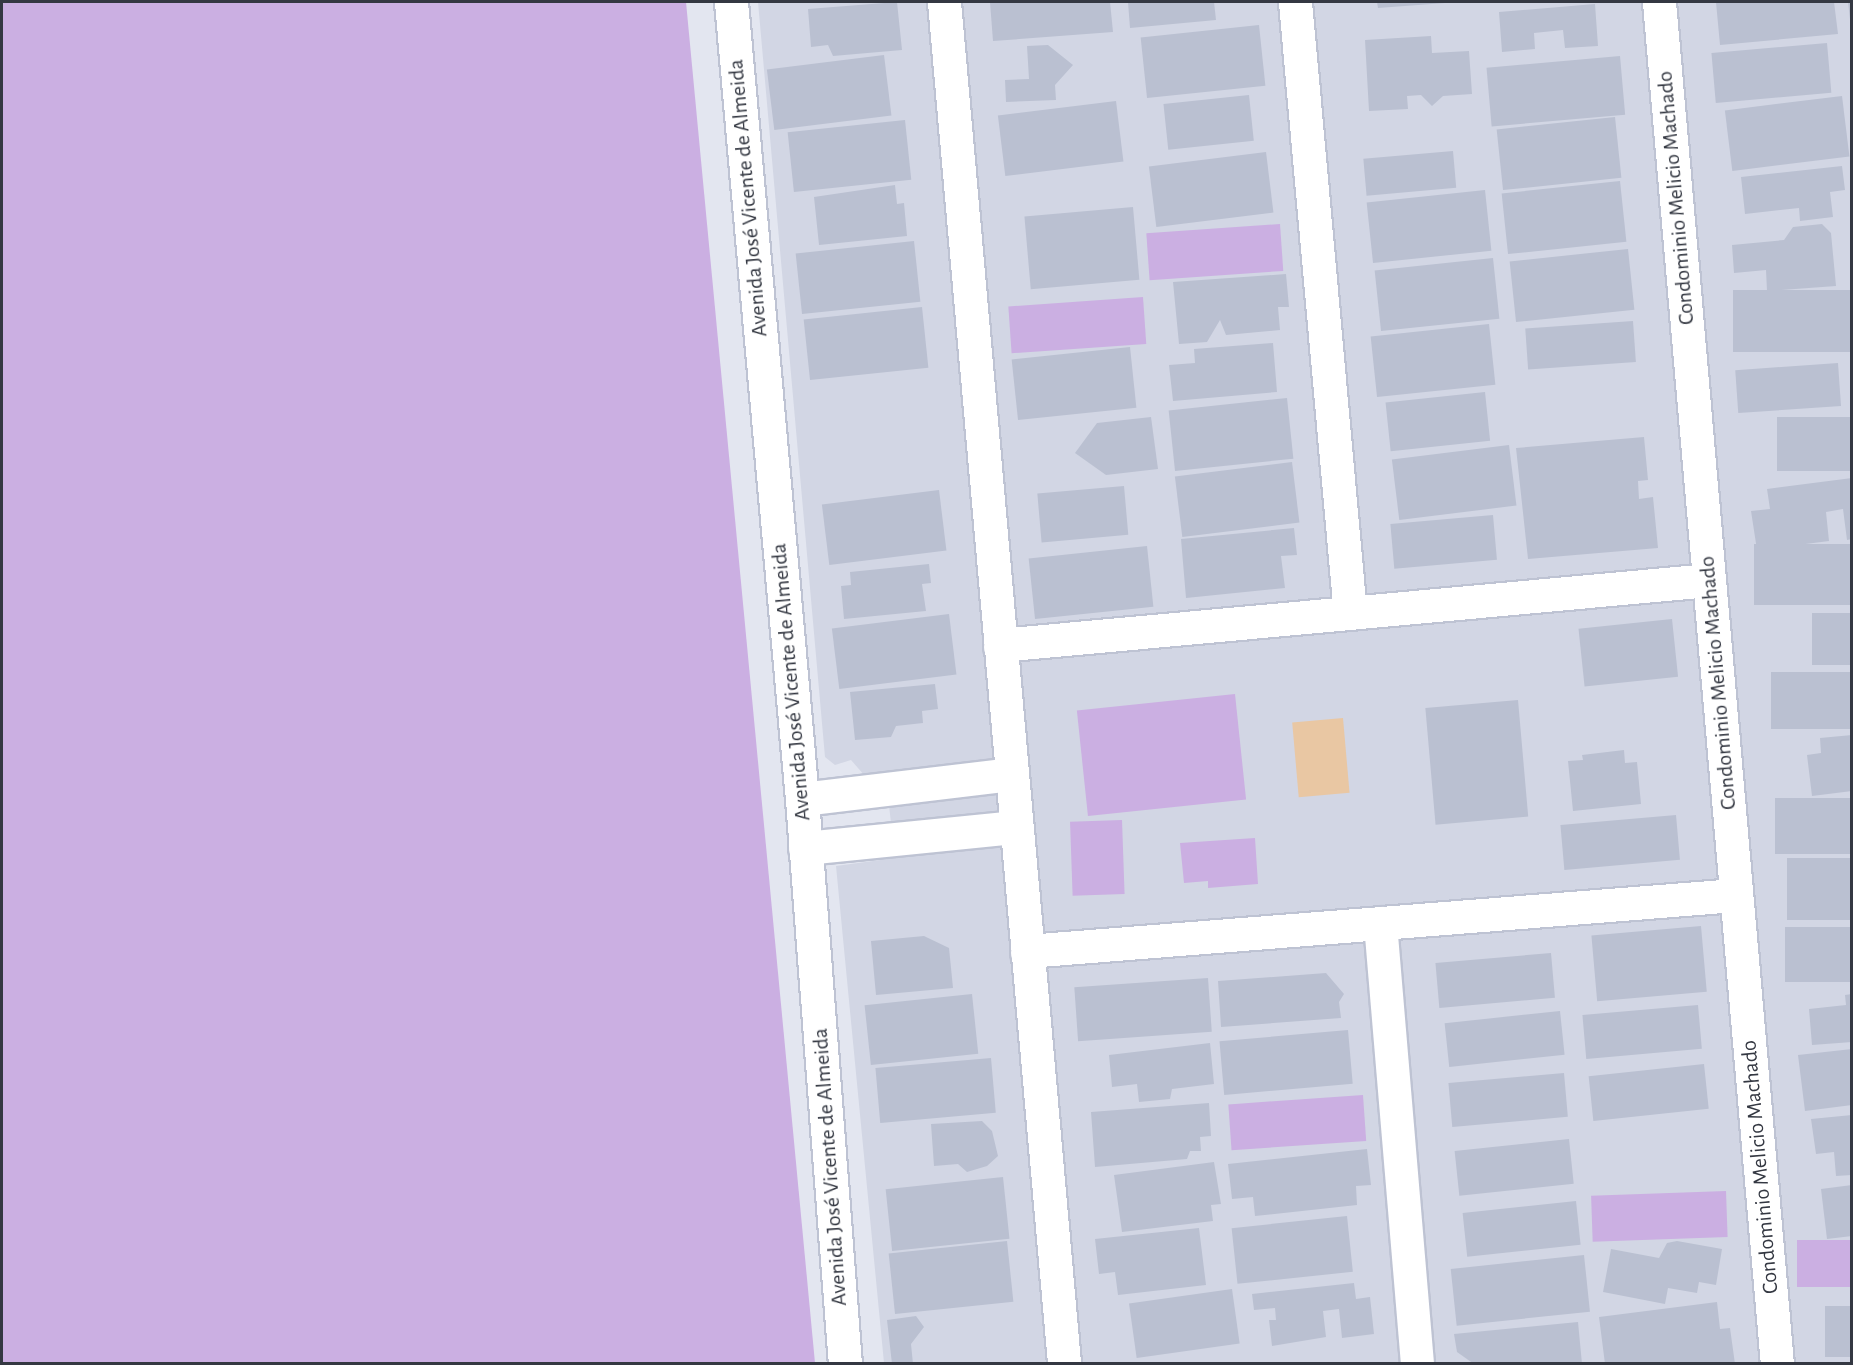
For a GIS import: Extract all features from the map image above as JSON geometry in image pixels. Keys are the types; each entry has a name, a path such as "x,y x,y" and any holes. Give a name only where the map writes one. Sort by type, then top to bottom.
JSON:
{"street":[{"name":"Avenida José Vicente de Almeida","path":"731,2 802,799 845,1364"},
{"path":"944,2 1064,1364"},
{"path":"1295,2 1350,613"},
{"name":"Condominio Melicio Machado","path":"1659,2 1777,1364"},
{"path":"1000,645 1709,580"},
{"path":"802,799 1011,774"},
{"path":"805,848 1016,827"},
{"path":"1027,951 1736,894"},
{"path":"1380,923 1417,1364"}],"shaded area":[{"path":"2,2 686,2 815,1363 2,1363"},
{"path":"758,2 1851,2 1851,1363 884,1363 836,866 895,858 886,779 865,776 851,760 835,765 825,757"},
{"path":"1280,224 1283,271 1150,280 1146,233"},
{"path":"1143,297 1146,344 1012,353 1008,306"},
{"path":"1235,694 1246,799 1088,816 1077,711"},
{"path":"1343,718 1350,793 1299,797 1292,722"},
{"path":"1122,820 1125,894 1073,896 1070,822"},
{"path":"1255,838 1258,884 1208,888 1208,881 1184,883 1180,843"},
{"path":"1363,1095 1366,1141 1232,1150 1228,1104"},
{"path":"1726,1191 1728,1237 1593,1242 1591,1196"},
{"path":"1797,1240 1851,1240 1851,1287 1797,1287"}],"building":[{"path":"897,2 902,50 833,56 828,45 811,47 808,9"},
{"path":"990,2 1110,2 1113,32 993,41"},
{"path":"1128,2 1214,2 1216,20 1130,28"},
{"path":"1377,2 1445,2 1445,3 1378,8"},
{"path":"1716,2 1834,2 1838,34 1720,45"},
{"path":"1848,2 1852,2 1852,19 1850,19"},
{"path":"1595,4 1598,46 1565,48 1563,30 1534,33 1535,49 1502,52 1499,12"},
{"path":"1259,25 1265,86 1147,98 1141,37"},
{"path":"1431,36 1432,53 1469,51 1472,94 1443,96 1432,106 1421,95 1407,96 1408,109 1369,111 1365,40"},
{"path":"1827,43 1831,93 1716,103 1711,53"},
{"path":"1048,45 1073,65 1055,85 1056,100 1006,102 1005,80 1029,79 1027,46"},
{"path":"884,55 891,116 774,130 767,69"},
{"path":"1620,56 1625,115 1492,126 1487,68"},
{"path":"1249,95 1254,141 1168,150 1163,104"},
{"path":"1842,96 1849,157 1732,171 1725,110"},
{"path":"1116,101 1123,162 1005,176 998,116"},
{"path":"1615,117 1621,178 1503,190 1497,129"},
{"path":"905,120 911,180 794,192 788,132"},
{"path":"1453,151 1456,188 1367,196 1363,159"},
{"path":"1266,152 1273,213 1156,227 1149,166"},
{"path":"1842,166 1845,190 1830,192 1833,217 1800,221 1799,208 1745,214 1741,177"},
{"path":"1620,181 1626,242 1508,254 1502,193"},
{"path":"895,185 897,204 904,203 907,236 819,245 814,197"},
{"path":"1485,190 1491,251 1373,263 1367,202"},
{"path":"1133,207 1139,280 1031,289 1024,216"},
{"path":"1822,224 1831,233 1836,286 1767,291 1766,270 1734,273 1732,245 1784,240 1793,227"},
{"path":"914,241 920,302 802,314 796,253"},
{"path":"1628,249 1634,310 1516,322 1510,261"},
{"path":"1493,258 1499,319 1381,331 1375,270"},
{"path":"1286,274 1289,307 1278,307 1280,330 1226,335 1220,320 1207,342 1179,344 1173,282"},
{"path":"1733,290 1852,290 1852,352 1733,352"},
{"path":"922,307 928,368 810,380 804,319"},
{"path":"1633,321 1636,362 1528,369 1525,329"},
{"path":"1489,324 1495,385 1377,397 1371,336"},
{"path":"1273,343 1277,392 1173,401 1169,365 1195,363 1194,349"},
{"path":"1130,347 1136,408 1018,420 1012,359"},
{"path":"1838,363 1841,406 1738,413 1735,370"},
{"path":"1485,392 1490,441 1391,451 1386,402"},
{"path":"1287,398 1293,459 1175,471 1169,410"},
{"path":"1151,417 1158,469 1106,475 1075,453 1097,423"},
{"path":"1777,417 1852,417 1852,471 1777,471"},
{"path":"1644,437 1648,480 1638,481 1639,499 1653,497 1658,548 1528,559 1516,448"},
{"path":"1509,445 1516,506 1399,520 1392,459"},
{"path":"1292,462 1299,523 1182,537 1175,476"},
{"path":"1852,478 1852,539 1847,540 1843,509 1826,512 1829,541 1757,550 1751,511 1770,509 1767,489"},
{"path":"1124,486 1128,535 1042,542 1037,494"},
{"path":"939,490 946,551 829,565 822,504"},
{"path":"1493,515 1497,560 1394,569 1390,524"},
{"path":"1294,528 1297,555 1281,556 1285,588 1186,598 1181,539"},
{"path":"1754,544 1852,544 1852,605 1754,605"},
{"path":"1147,546 1153,607 1035,619 1029,558"},
{"path":"929,564 931,583 922,584 926,611 844,619 841,586 851,585 850,572"},
{"path":"1812,613 1852,613 1852,665 1812,665"},
{"path":"949,614 956,675 839,689 832,628"},
{"path":"1672,619 1678,677 1585,687 1579,629"},
{"path":"1771,672 1852,672 1852,729 1771,729"},
{"path":"935,684 938,709 922,711 923,723 896,726 891,737 855,740 850,692"},
{"path":"1518,700 1528,817 1436,825 1425,708"},
{"path":"1852,735 1852,791 1812,796 1807,755 1821,753 1820,738"},
{"path":"1624,750 1625,763 1637,762 1641,804 1573,811 1568,761 1583,760 1582,755"},
{"path":"1775,798 1852,798 1852,854 1775,854"},
{"path":"1676,815 1680,860 1564,870 1560,825"},
{"path":"1787,858 1852,858 1852,920 1787,920"},
{"path":"1701,926 1707,992 1597,1001 1591,936"},
{"path":"1785,927 1852,927 1852,982 1785,982"},
{"path":"924,936 949,948 953,988 876,995 871,941"},
{"path":"1551,953 1555,998 1439,1008 1435,963"},
{"path":"1326,973 1344,994 1339,1002 1341,1018 1221,1027 1218,981"},
{"path":"1208,978 1212,1032 1078,1041 1074,987"},
{"path":"972,994 978,1054 871,1065 865,1005"},
{"path":"1852,994 1852,1042 1812,1045 1809,1009 1846,1005 1845,995"},
{"path":"1698,1005 1702,1049 1586,1059 1582,1015"},
{"path":"1560,1011 1565,1055 1449,1067 1445,1023"},
{"path":"1348,1030 1353,1084 1224,1095 1219,1041"},
{"path":"1210,1043 1214,1084 1172,1089 1170,1099 1139,1102 1137,1084 1112,1087 1109,1055"},
{"path":"1852,1049 1852,1105 1805,1111 1798,1055"},
{"path":"991,1058 996,1113 880,1123 875,1068"},
{"path":"1704,1064 1709,1109 1593,1121 1589,1076"},
{"path":"1564,1073 1568,1117 1452,1127 1448,1083"},
{"path":"1209,1103 1211,1136 1200,1137 1201,1151 1190,1151 1187,1159 1095,1167 1091,1112"},
{"path":"1852,1115 1852,1175 1836,1176 1834,1152 1816,1154 1811,1119"},
{"path":"982,1121 992,1131 998,1156 987,1166 967,1172 958,1164 934,1166 931,1124"},
{"path":"1569,1139 1574,1184 1459,1196 1455,1151"},
{"path":"1367,1149 1371,1185 1356,1186 1357,1205 1255,1216 1253,1197 1232,1199 1228,1164"},
{"path":"1214,1162 1221,1204 1211,1205 1213,1221 1122,1232 1114,1175"},
{"path":"1003,1177 1009,1239 892,1251 886,1189"},
{"path":"1852,1185 1852,1236 1827,1239 1821,1189"},
{"path":"1576,1201 1581,1245 1467,1257 1463,1213"},
{"path":"1347,1216 1353,1272 1237,1284 1232,1228"},
{"path":"1199,1228 1206,1285 1118,1295 1115,1272 1099,1274 1095,1239"},
{"path":"1007,1241 1013,1302 895,1314 889,1253"},
{"path":"1677,1241 1722,1249 1716,1285 1699,1282 1697,1293 1668,1288 1665,1304 1603,1292 1611,1249 1659,1258 1667,1243"},
{"path":"1584,1255 1590,1312 1457,1326 1451,1269"},
{"path":"1354,1283 1356,1299 1370,1297 1374,1334 1342,1338 1339,1309 1323,1311 1326,1337 1272,1346 1269,1320 1276,1320 1275,1308 1254,1310 1252,1294"},
{"path":"1232,1289 1240,1343 1137,1358 1129,1303"},
{"path":"1717,1302 1720,1329 1730,1328 1735,1364 1605,1364 1599,1317"},
{"path":"1825,1306 1852,1306 1852,1357 1825,1357"},
{"path":"916,1316 924,1327 911,1344 913,1364 892,1364 887,1320"},
{"path":"1578,1322 1582,1364 1474,1364 1457,1352 1454,1334"}]}
